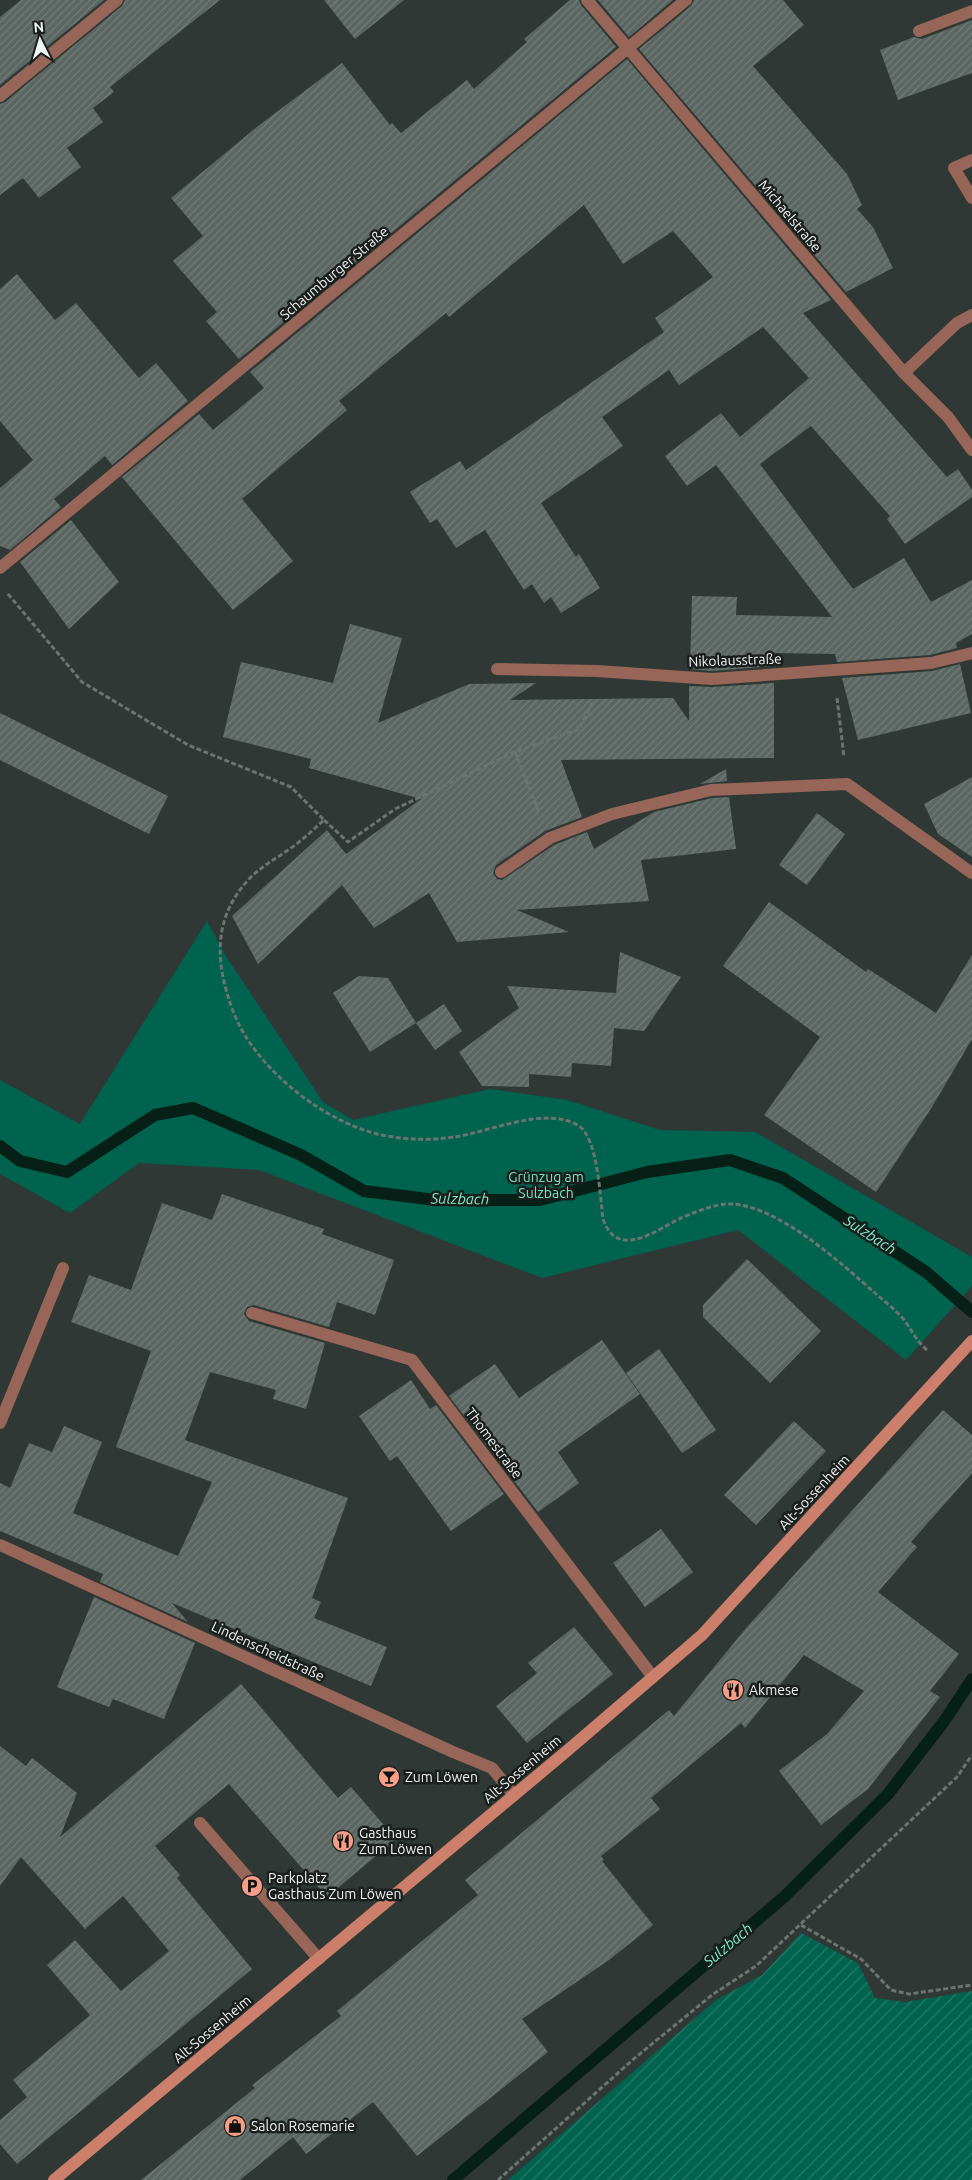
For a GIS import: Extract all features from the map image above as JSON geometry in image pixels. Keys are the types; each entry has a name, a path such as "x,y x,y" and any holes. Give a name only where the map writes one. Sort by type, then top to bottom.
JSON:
{"main road":[{"name":"Alt-Sossenheim","path":"54,2180 702,1635 972,1341"}],"street":[{"path":"0,96 117,0"},
{"name":"Michaelstraße","path":"587,0 904,374 948,417 972,450"},
{"name":"Schaumburger Straße","path":"0,568 686,0"},
{"path":"919,31 972,11"},
{"path":"972,160 954,168 972,198"},
{"path":"904,374 958,323 972,316"},
{"name":"Nikolausstraße","path":"497,669 597,671 712,679 931,663 972,653"},
{"path":"501,872 550,838 612,814 711,790 847,784 972,873"},
{"path":"0,1423 63,1268"},
{"name":"Thomestraße","path":"252,1313 412,1360 653,1677"},
{"name":"Lindenscheidstraße","path":"0,1545 453,1752 492,1768 514,1795"},
{"path":"200,1823 319,1959"}],"path":[{"path":"6,592 82,682 188,745 292,787 348,842 395,810 438,787 515,752 578,729 598,693 597,671"},
{"path":"834,670 847,784"},
{"path":"515,752 550,838"},
{"path":"324,820 298,843 269,862 250,878 235,898 224,921 219,942 220,965 226,994 236,1019 259,1056 297,1091 329,1114 356,1127 392,1137 427,1139 455,1137 533,1119 560,1118 580,1127 590,1141 593,1149 603,1219 606,1228 613,1236 626,1240 641,1240 679,1219 704,1210 729,1204 752,1208 802,1234 848,1269 904,1319 919,1344 948,1368"},
{"path":"498,2180 636,2057 712,1995 756,1966 801,1926 957,1778 972,1755"},
{"path":"801,1926 861,1959 892,1990 909,1994 972,1985"}],"green space":[{"name":"Grünzug am Sulzbach","path":"207,921 227,958 323,1102 353,1120 490,1089 567,1100 660,1130 755,1132 972,1257 972,1286 906,1360 738,1230 542,1278 259,1170 139,1163 70,1213 0,1174 0,1080 80,1124"},
{"path":"801,1933 858,1963 875,1998 905,2002 972,1991 972,2180 508,2180 716,2000 762,1975"}],"building":[{"path":"21,0 104,0 0,85 0,17"},
{"path":"125,0 220,0 110,87 114,92 93,108 103,122 67,148 81,167 39,198 23,178 0,195 0,104 5,102 122,6"},
{"path":"324,0 404,0 355,39"},
{"path":"570,0 579,0 581,5 616,47 239,359 206,321 217,312 173,261 203,236 171,198 258,126 342,63 390,125 392,123 401,133 467,80 474,89 527,42 524,39"},
{"path":"598,0 673,0 629,37"},
{"path":"694,0 783,0 804,25 753,66 847,174 862,205 857,209 873,227 893,268 846,292 639,49 691,6"},
{"path":"972,20 972,73 898,100 880,50 914,37 922,39"},
{"path":"627,59 831,300 803,313 947,477 958,469 972,490 972,497 905,544 887,519 890,516 811,426 760,464 853,589 904,558 931,602 972,580 972,634 956,643 957,648 930,655 837,662 835,654 773,653 773,666 712,671 690,669 692,596 737,597 736,615 832,617 716,465 687,486 665,456 721,413 740,437 809,378 763,327 679,385 669,370 602,417 623,446 541,503 576,557 579,554 600,588 561,613 551,597 544,603 532,584 524,590 485,530 456,548 437,519 430,523 410,492 460,461 466,470 664,332 655,318 713,277 673,231 623,264 584,205 449,317 446,313 339,401 347,410 242,499 293,561 233,610 122,477 199,414 213,430 264,388 250,372"},
{"path":"17,274 55,320 76,303 139,378 156,363 188,401 112,465 105,456 54,499 61,507 10,550 0,546 0,488 33,460 0,421 0,289"},
{"path":"71,520 119,582 69,629 20,562"},
{"path":"350,624 402,638 378,723 469,684 536,683 510,700 673,698 689,721 689,686 712,687 774,683 774,758 561,760 582,817 545,831 496,865 493,873 497,879 502,880 554,845 587,832 594,849 654,812 712,798 729,797 736,849 641,860 649,901 517,910 569,932 457,942 429,893 374,928 342,885 258,964 232,916 327,830 346,854 421,799 309,768 311,759 223,737 241,662 333,683"},
{"path":"960,664 971,713 858,740 842,678 932,671"},
{"path":"0,713 168,796 149,834 0,760"},
{"path":"726,769 727,781 700,784"},
{"path":"972,777 972,857 938,834 924,804"},
{"path":"817,813 845,834 807,885 779,865"},
{"path":"769,902 866,972 868,969 936,1013 972,955 972,1039 932,1107 876,1192 764,1115 820,1037 723,966"},
{"path":"620,952 681,977 644,1031 614,1028 611,1066 572,1063 571,1077 529,1074 529,1087 482,1086 459,1052 519,1008 507,986 616,993"},
{"path":"359,976 388,978 416,1023 370,1052 333,993"},
{"path":"444,1004 462,1031 435,1050 416,1023"},
{"path":"222,1194 324,1229 322,1234 394,1260 375,1315 337,1302 329,1327 254,1305 247,1307 244,1314 249,1321 325,1343 306,1409 273,1399 276,1390 210,1372 185,1440 348,1498 312,1598 321,1602 314,1618 387,1647 371,1686 172,1603 188,1622 100,1582 103,1574 0,1531 0,1483 10,1488 29,1443 52,1452 64,1426 102,1442 73,1513 178,1556 212,1482 116,1447 151,1351 71,1322 89,1275 131,1290 162,1203 212,1220"},
{"path":"747,1259 821,1331 770,1383 703,1317 703,1305"},
{"path":"602,1340 640,1394 558,1452 579,1483 538,1512 449,1396 495,1364 519,1398"},
{"path":"659,1349 716,1430 682,1453 626,1373"},
{"path":"411,1380 430,1409 436,1405 504,1494 451,1531 397,1456 390,1461 359,1416"},
{"path":"943,1410 972,1435 972,1473 911,1542 917,1547 878,1592 959,1654 930,1691 940,1697 868,1789 821,1825 779,1771 827,1734 864,1691 804,1655 745,1728 741,1723 651,1798 660,1809 601,1856 604,1860 602,1861 653,1925 609,1960 522,2019 548,2052 417,2156 373,2102 306,2154 293,2137 240,2180 141,2180 255,2088 252,2085 341,2016 337,2011 478,1895 465,1880 669,1710 674,1716 747,1627"},
{"path":"794,1421 826,1451 756,1525 724,1495"},
{"path":"661,1529 693,1572 645,1607 613,1563"},
{"path":"94,1597 195,1643 164,1719 113,1699 109,1707 57,1687"},
{"path":"574,1627 613,1674 527,1743 496,1706 537,1673 528,1663"},
{"path":"241,1684 338,1798 351,1787 396,1839 327,1897 229,1784 155,1846 180,1875 177,1878 252,1969 17,2164 0,2144 0,2120 27,2097 13,2080 90,2015 47,1965 75,1940 121,1991 169,1951 123,1896 85,1929 21,1857 0,1886 0,1746 26,1766 32,1758 77,1793 60,1837"}],"waterway":[{"name":"Sulzbach","path":"0,1146 20,1161 67,1172 155,1115 193,1108 301,1155 364,1191 436,1200 540,1200 647,1172 730,1160 783,1178 926,1272 972,1312"},
{"name":"Sulzbach","path":"453,2180 784,1897 888,1794 945,1720 972,1679"}],"place":[{"name":"Akmese","path":"733,1690"},
{"name":"Zum Löwen","path":"389,1777"},
{"name":"Gasthaus Zum Löwen","path":"343,1841"},
{"name":"Parkplatz Gasthaus Zum Löwen","path":"252,1886"},
{"name":"Salon Rosemarie","path":"235,2126"}]}
